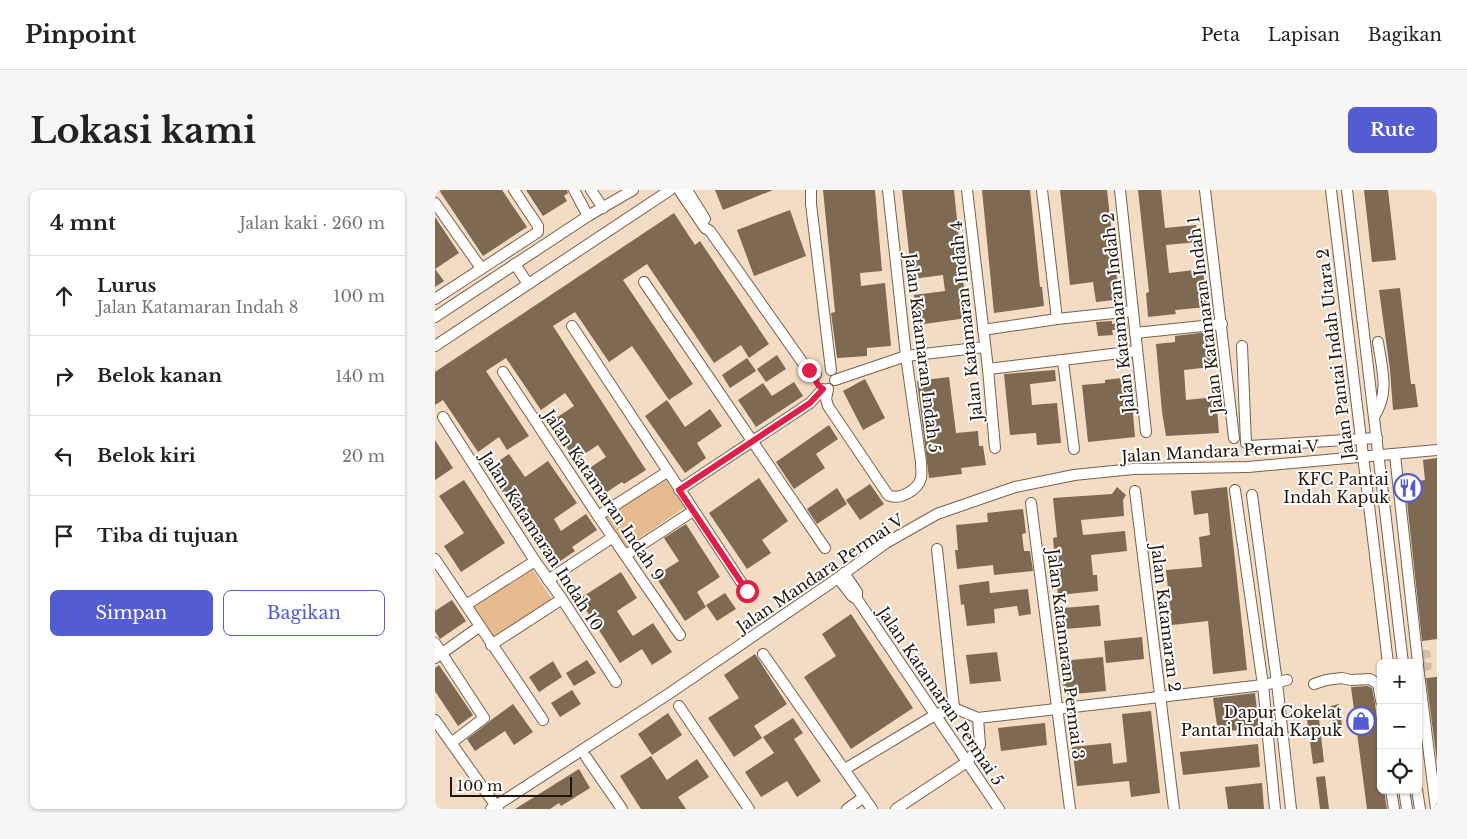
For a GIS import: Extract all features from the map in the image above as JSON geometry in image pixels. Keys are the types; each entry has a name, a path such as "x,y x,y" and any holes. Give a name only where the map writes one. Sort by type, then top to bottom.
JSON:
{"street":[{"path":"435,299 539,230 514,190"},
{"path":"574,190 588,216"},
{"path":"591,190 603,208"},
{"path":"435,317 603,208 619,194 633,190"},
{"path":"435,346 670,190"},
{"path":"679,190 705,228 710,231"},
{"path":"687,190 710,231 805,366 816,375"},
{"path":"679,490 753,443 810,403 826,389 833,386 835,380 831,370 810,196 811,190"},
{"name":"Jalan Katamaran Indah 5","path":"826,389 826,398 829,406 888,495 896,496 911,491 918,486 921,477 921,462 906,356 888,190"},
{"name":"Jalan Katamaran Indah 4","path":"967,190 988,369 995,448"},
{"path":"1042,190 1057,319"},
{"name":"Jalan Katamaran Indah 2","path":"1120,190 1146,432"},
{"name":"Jalan Katamaran Indah 1","path":"1205,190 1234,438"},
{"name":"Jalan Pantai Indah Utara 2","path":"1331,190 1388,659"},
{"name":"Jalan Pantai Indah Utara 2","path":"1347,190 1402,659"},
{"path":"435,203 481,268"},
{"path":"515,264 528,284"},
{"path":"644,282 825,548"},
{"path":"983,330 1057,319 1133,311"},
{"path":"1135,334 1222,324"},
{"path":"572,326 747,591"},
{"path":"1374,417 1380,408 1385,390 1378,342"},
{"name":"Jalan Katamaran Indah 1","path":"1242,346 1246,443 1250,446 1377,438"},
{"path":"835,380 906,356 985,347"},
{"path":"988,369 1137,351"},
{"path":"1063,361 1074,449"},
{"path":"826,389 818,386 815,381 816,375 825,369 831,370"},
{"name":"Jalan Katamaran Indah 9","path":"503,372 598,516 680,635"},
{"name":"Jalan Katamaran Indah 10","path":"443,417 535,561 617,682"},
{"name":"Jalan Mandara Permai V","path":"495,808 670,693 886,543 937,514 1015,487 1074,475 1133,469 1248,467 1437,450"},
{"path":"1395,455 1418,659"},
{"path":"598,516 667,472"},
{"path":"1235,490 1263,685 1275,809"},
{"name":"Jalan Katamaran 2","path":"1135,491 1174,809"},
{"path":"1252,495 1277,683 1291,809"},
{"name":"Jalan Katamaran Permai 3","path":"1031,503 1070,809"},
{"path":"626,555 693,511"},
{"path":"548,580 613,537"},
{"path":"937,548 954,708"},
{"path":"435,559 543,720"},
{"path":"466,605 535,561"},
{"name":"Jalan Katamaran Permai 5","path":"841,576 857,592 857,599 999,809"},
{"path":"491,645 562,599"},
{"path":"438,655 479,627"},
{"path":"435,643 438,655 484,718 451,743"},
{"path":"763,654 872,809"},
{"path":"1314,684 1333,678 1370,679 1377,683"},
{"path":"845,769 935,715 954,708 978,718 1263,685 1287,680"},
{"path":"1422,695 1436,809"},
{"path":"679,706 749,809"},
{"path":"896,809 967,762 980,745 978,718"},
{"path":"435,720 495,808"},
{"path":"586,757 622,809"},
{"path":"1392,794 1394,809"},
{"path":"1405,794 1407,809"},
{"path":"1417,794 1419,809"},
{"path":"847,809 864,797"}],"shaded area":[{"path":"662,474 685,507 625,548 602,515"},
{"path":"530,566 552,600 492,640 469,606"}],"building":[{"path":"439,190 502,190 527,227 483,256"},
{"path":"526,190 567,190 568,193 564,196 567,201 543,216"},
{"path":"715,190 773,190 723,210"},
{"path":"823,190 875,190 882,271 860,273 861,286 885,283 891,346 867,348 867,356 837,358 831,313 835,312"},
{"path":"902,190 954,190 967,318 917,325 914,295 945,291 943,275 912,279"},
{"path":"982,190 1030,190 1040,287 1042,287 1044,306 994,313"},
{"path":"1060,190 1107,190 1117,279 1121,279 1123,299 1096,302 1093,282 1070,285"},
{"path":"1138,190 1161,190 1165,228 1196,225 1198,242 1166,245 1169,273 1203,269 1207,307 1175,310 1176,314 1148,317 1146,293 1149,292"},
{"path":"1364,190 1388,190 1396,260 1372,262"},
{"path":"790,210 806,256 754,276 737,230"},
{"path":"674,213 695,245 700,241 769,344 749,358 741,345 714,363 647,264 623,280 693,384 669,400 632,346 609,362 575,312 553,326 646,470 624,484 622,482 601,496 585,471 606,457 598,445 575,460 550,422 574,406 565,393 541,410 506,358 486,371 529,436 507,450 499,437 478,452 443,400 435,405 435,372"},
{"path":"435,217 459,253 435,269"},
{"path":"435,269 444,281 435,287"},
{"path":"1400,288 1411,384 1415,384 1418,407 1393,410 1390,370 1379,290"},
{"path":"1112,321 1112,324 1127,322 1128,329 1112,330 1113,335 1098,336 1096,322"},
{"path":"1208,332 1211,367 1184,370 1186,400 1216,397 1219,433 1166,436 1156,344 1175,342 1175,336"},
{"path":"777,355 786,369 766,382 757,369"},
{"path":"747,358 756,371 730,388 722,375"},
{"path":"1055,370 1056,381 1030,384 1032,405 1057,403 1061,443 1037,445 1036,433 1010,435 1004,374"},
{"path":"949,377 956,433 978,431 979,446 983,446 986,465 961,468 962,474 929,478 917,381"},
{"path":"1130,377 1135,437 1088,442 1082,385 1105,383 1105,380"},
{"path":"865,379 885,418 863,430 843,391"},
{"path":"794,382 803,396 756,427 738,400 763,383 772,396"},
{"path":"667,400 685,427 710,409 722,426 697,443 706,458 685,473 645,416"},
{"path":"829,425 838,439 816,454 825,468 794,489 776,462"},
{"path":"435,440 453,468 435,480"},
{"path":"509,454 525,477 548,461 577,503 554,519 561,531 586,514 597,530 572,547 575,551 553,566 487,469"},
{"path":"1437,458 1437,639 1422,641 1405,483 1425,480 1423,460"},
{"path":"759,478 788,521 762,540 771,553 747,569 709,513"},
{"path":"464,480 505,543 461,572 444,546 464,533 439,496"},
{"path":"870,484 884,504 860,520 846,500"},
{"path":"1117,487 1126,495 1123,500 1124,516 1081,520 1083,535 1125,531 1127,551 1091,555 1093,575 1097,575 1098,591 1058,595 1053,538 1057,537 1053,498 1112,494"},
{"path":"1227,487 1247,670 1213,674 1208,621 1172,625 1166,570 1202,567 1199,537 1210,535 1208,513 1194,515 1191,491"},
{"path":"837,488 847,504 817,524 807,509"},
{"path":"1023,509 1026,533 1022,534 1024,551 1030,551 1033,571 994,575 993,565 957,569 955,550 958,550 956,525 988,522 987,513"},
{"path":"686,524 720,577 697,592 706,607 685,621 655,576 679,561 664,538"},
{"path":"621,572 637,598 617,611 625,624 633,636 653,623 672,652 652,665 642,649 620,663 579,599"},
{"path":"989,581 990,593 1028,589 1031,614 1019,616 1017,606 994,609 995,623 967,626 964,604 961,605 959,585"},
{"path":"725,593 736,609 717,621 706,605"},
{"path":"452,600 466,621 440,639 435,631 435,611"},
{"path":"1099,605 1101,626 1065,629 1063,608"},
{"path":"851,614 913,708 851,749 804,677 836,656 822,634"},
{"path":"1142,637 1144,659 1106,663 1104,641"},
{"path":"997,652 1001,681 970,684 966,655"},
{"path":"755,654 787,704 754,726 762,738 734,757 708,718 739,698 724,675"},
{"path":"1103,657 1106,691 1064,695 1061,661"},
{"path":"587,660 596,673 574,686 566,673"},
{"path":"553,661 562,677 539,692 529,677"},
{"path":"439,665 473,715 458,726 435,691 435,668"},
{"path":"1437,677 1437,762 1426,678"},
{"path":"1368,686 1372,688 1377,719 1377,794 1385,794 1387,809 1367,809 1351,687"},
{"path":"572,690 581,704 560,717 551,703"},
{"path":"1255,693 1259,728 1218,732 1213,698"},
{"path":"513,704 533,732 514,745 505,731 475,751 467,739"},
{"path":"1339,704 1342,726 1334,727 1331,706"},
{"path":"1318,710 1324,762 1313,764 1306,711"},
{"path":"1151,711 1160,793 1131,797 1129,781 1077,786 1072,747 1111,743 1113,764 1127,762 1122,714"},
{"path":"668,713 682,735 652,755 638,734"},
{"path":"793,718 803,733 794,739 821,781 797,797 787,781 761,797 745,772 774,753 763,737"},
{"path":"1045,723 1047,745 1001,751 998,728"},
{"path":"1258,744 1260,767 1183,775 1180,752"},
{"path":"651,756 667,780 697,759 709,777 678,797 686,809 641,809 620,776"},
{"path":"579,769 590,788 561,806 559,803 550,809 515,809"},
{"path":"1325,776 1329,809 1320,809 1316,777"},
{"path":"1262,783 1264,809 1228,809 1225,787"}],"tunnel":[{"path":"1419,655 1426,655 1427,666 1422,667"}],"place":[{"name":"KFC Pantai Indah Kapuk","path":"1408,488"},
{"name":"Dapur Cokelat Pantai Indah Kapuk","path":"1361,721"}],"route":[{"path":"747,591 679,490 753,443 818,396 823,389 815,381 816,375 809,370"}]}
